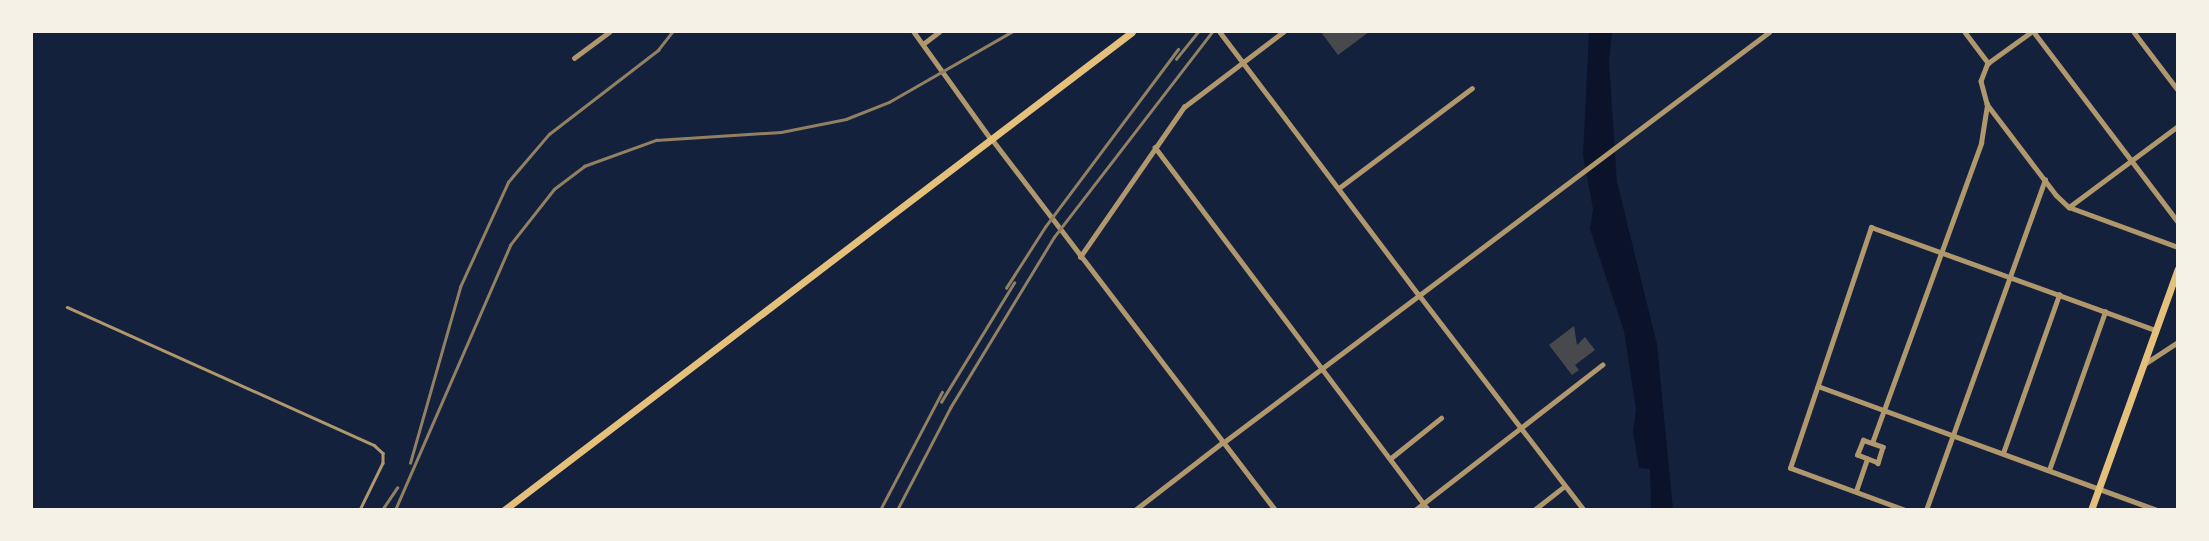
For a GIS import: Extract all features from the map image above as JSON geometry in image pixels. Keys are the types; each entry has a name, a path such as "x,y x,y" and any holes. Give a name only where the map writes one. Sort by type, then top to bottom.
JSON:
{"main road":[{"path":"504,509 993,141 1132,32"},
{"path":"2091,509 2178,269"}],"street":[{"path":"574,58 609,32"},
{"path":"914,32 1080,257 1275,509"},
{"path":"923,44 939,32"},
{"path":"1220,32 1584,509"},
{"path":"1080,257 1184,107 1283,32"},
{"path":"1135,509 1769,32"},
{"path":"1965,32 1989,63"},
{"path":"2178,222 2033,32 1989,63 1981,81 1987,104 2069,207 2178,247"},
{"path":"2134,32 2178,90"},
{"path":"1339,188 1472,88"},
{"path":"1872,443 1981,143 1987,104"},
{"path":"2069,207 2178,126"},
{"path":"1155,147 1429,509"},
{"path":"1926,509 2045,180"},
{"path":"1904,509 1790,468 1871,228 2156,330"},
{"path":"2003,453 2059,295"},
{"path":"2049,470 2105,312"},
{"path":"2143,365 2178,342"},
{"path":"1415,509 1523,429 1602,365"},
{"path":"1818,386 2157,509"},
{"path":"1391,458 1441,418"},
{"path":"1863,440 1884,447 1878,463 1867,459 1857,455 1863,440"},
{"path":"1856,491 1867,459"},
{"path":"1534,509 1566,485"}],"lane":[{"path":"67,307 374,445 383,453 383,463 360,509"}],"water":[{"path":"1589,32 1612,32 1609,62 1617,182 1657,344 1673,509 1651,509 1650,469 1639,468 1633,432 1636,409 1624,331 1590,229 1593,209 1583,155"}],"building":[{"path":"1321,32 1369,32 1338,55"},
{"path":"1574,326 1577,345 1585,337 1595,350 1575,365 1579,370 1572,375 1549,345"}],"railway":[{"path":"410,463 460,287 508,182 549,134 658,50 672,32"},
{"path":"395,510 510,245 554,189 584,166 656,140 781,132 846,119 889,102 1011,32"},
{"path":"1176,59 1198,32"},
{"path":"897,510 950,408 1054,237 1212,32"},
{"path":"1006,288 1045,227 1178,49"},
{"path":"941,402 1014,283"},
{"path":"880,510 942,392"},
{"path":"382,510 397,488"}]}
